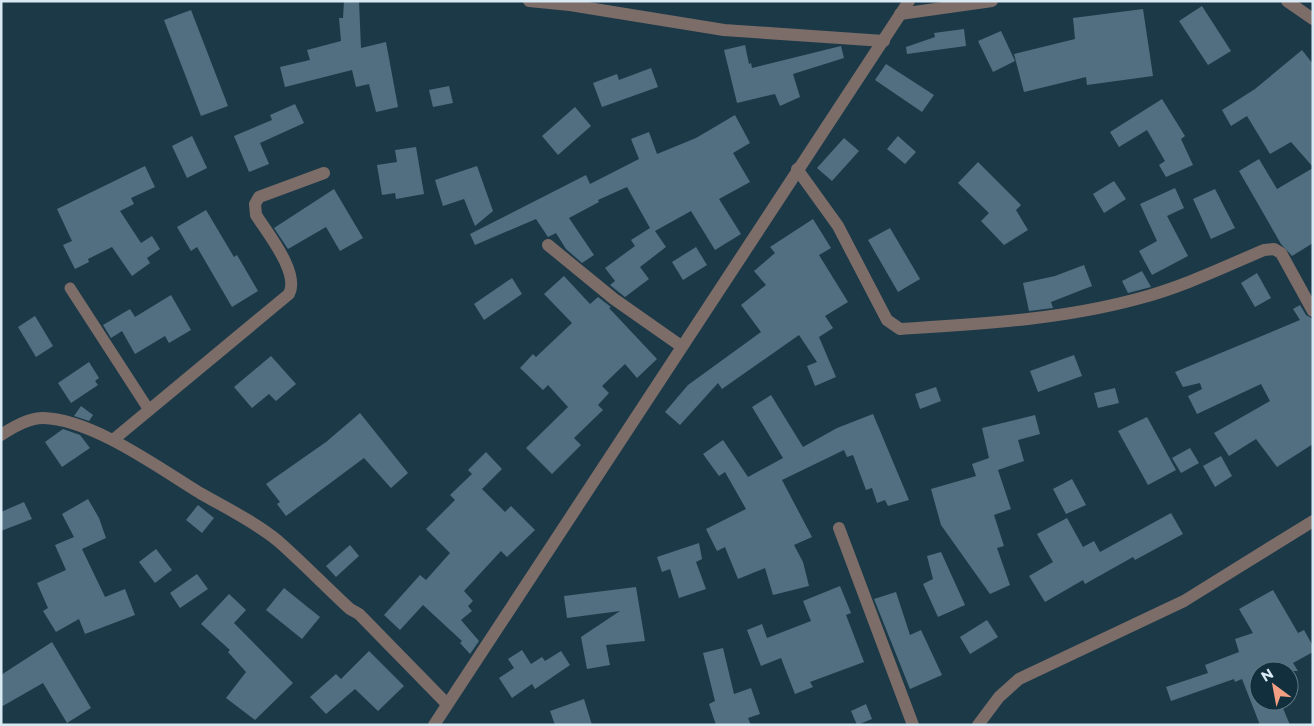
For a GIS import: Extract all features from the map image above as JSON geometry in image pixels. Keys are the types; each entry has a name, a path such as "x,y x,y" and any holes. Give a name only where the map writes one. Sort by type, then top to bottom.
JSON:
{"street":[{"path":"530,1 570,5 724,30 884,41"},
{"path":"434,725 909,1"},
{"path":"900,14 992,1"},
{"path":"1287,1 1313,19"},
{"path":"797,169 838,226 887,320 900,329 1010,322 1109,306 1184,283 1264,250 1274,249 1281,253 1313,311"},
{"path":"113,440 289,294 293,284 291,272 256,215 255,204 259,197 324,173"},
{"path":"548,245 614,299 681,346"},
{"path":"1,435 13,427 42,418 65,421 113,440 243,518 278,542 350,609 359,614 446,704"},
{"path":"978,725 999,697 1019,679 1184,601 1313,521"},
{"path":"839,528 913,725"}],"lane":[{"path":"70,288 149,410"}],"building":[{"path":"344,1 359,1 361,48 386,42 398,107 376,112 369,84 356,87 352,70 285,87 280,67 310,60 307,50 341,41 339,18 343,18"},
{"path":"1202,6 1231,51 1208,65 1179,21"},
{"path":"1143,9 1153,76 1087,85 1086,77 1024,92 1014,54 1075,39 1073,18"},
{"path":"191,10 228,106 201,116 164,20"},
{"path":"964,29 966,46 907,54 906,47 935,37 934,33"},
{"path":"1001,31 1015,61 993,72 978,41"},
{"path":"745,45 749,64 751,63 752,68 841,46 844,58 793,74 800,97 780,106 775,94 737,103 724,50"},
{"path":"1302,50 1313,64 1313,167 1291,142 1270,154 1247,116 1231,126 1222,110 1255,89"},
{"path":"886,64 934,95 922,112 875,80"},
{"path":"651,68 658,87 602,107 593,83 617,74 619,80"},
{"path":"449,86 453,103 433,107 429,90"},
{"path":"1162,99 1185,136 1181,139 1193,165 1166,177 1159,165 1165,161 1147,130 1119,147 1110,132"},
{"path":"295,104 304,123 260,143 269,164 249,172 234,136 272,120 270,115"},
{"path":"575,107 591,126 558,155 542,136"},
{"path":"735,115 750,143 733,153 750,182 719,199 741,234 715,250 691,211 655,231 666,247 640,267 649,279 625,297 610,285 615,281 605,268 635,246 631,240 650,228 627,187 598,200 599,202 569,218 594,255 582,263 566,249 556,233 548,237 536,219 475,245 470,234 586,175 590,184 639,159 631,139 649,132 657,154 696,138"},
{"path":"192,136 207,168 187,178 172,146"},
{"path":"898,136 916,152 905,164 887,149"},
{"path":"844,138 859,151 832,181 817,168"},
{"path":"416,147 424,194 396,199 395,193 382,195 377,165 397,162 395,150"},
{"path":"1259,159 1277,189 1313,168 1313,243 1292,256 1281,244 1239,171"},
{"path":"978,162 1021,205 1016,210 1028,230 1004,245 981,221 989,213 958,183"},
{"path":"145,166 155,187 131,198 134,204 120,211 141,243 152,236 160,249 147,258 150,263 132,276 112,247 88,259 89,262 75,269 63,245 72,241 57,209"},
{"path":"477,166 493,211 475,226 464,199 443,206 435,180"},
{"path":"1114,181 1126,199 1104,213 1093,194"},
{"path":"1175,188 1184,208 1167,216 1188,256 1152,275 1139,251 1157,241 1140,204"},
{"path":"334,189 363,238 340,251 326,227 288,249 274,228"},
{"path":"1215,189 1235,228 1211,239 1193,199"},
{"path":"206,210 234,257 237,255 258,291 232,307 197,247 191,251 177,227"},
{"path":"813,219 831,248 819,255 848,302 825,316 833,328 819,337 836,377 815,386 807,366 817,362 799,335 722,389 718,383 680,425 665,412 688,385 761,332 741,305 766,285 754,271 775,253 770,247"},
{"path":"890,228 920,279 898,292 868,240"},
{"path":"696,247 707,265 683,280 672,262"},
{"path":"1084,265 1092,286 1051,302 1053,308 1029,311 1023,283 1055,276"},
{"path":"1142,271 1151,287 1128,293 1122,281"},
{"path":"1257,273 1271,298 1255,307 1241,283"},
{"path":"564,276 590,304 598,297 611,307 609,308 657,359 637,378 625,364 602,386 609,393 598,405 603,410 574,438 581,445 552,474 526,448 568,407 548,385 543,390 520,368 533,354 536,357 572,323 544,294"},
{"path":"512,278 522,294 484,320 474,304"},
{"path":"171,295 191,330 169,343 165,336 135,354 122,331 111,338 103,325 130,309 135,317"},
{"path":"1300,305 1306,315 1313,319 1313,444 1277,467 1256,439 1229,456 1214,433 1270,401 1261,384 1197,414 1188,396 1202,389 1200,383 1183,387 1175,372 1300,320 1293,309"},
{"path":"35,316 53,346 36,357 18,327"},
{"path":"1074,355 1082,376 1038,392 1030,371"},
{"path":"271,356 296,384 276,401 269,394 252,408 234,387"},
{"path":"89,362 99,378 95,381 98,385 71,403 58,383"},
{"path":"936,387 941,401 920,409 915,394"},
{"path":"1115,388 1119,403 1098,408 1094,393"},
{"path":"771,395 803,447 837,428 873,414 909,500 888,506 885,500 877,503 872,488 866,490 853,455 847,457 844,450 782,480 812,537 794,545 803,562 809,586 773,595 765,568 738,579 725,547 717,551 706,529 746,509 725,472 719,476 703,454 723,440 748,477 783,458 752,407"},
{"path":"81,406 93,415 89,421 74,416"},
{"path":"360,413 408,473 391,488 364,458 286,516 277,504 280,502 266,484 326,442"},
{"path":"1035,415 1040,434 1018,440 1024,461 998,470 1011,509 994,515 1004,546 997,548 1010,585 990,594 941,525 931,489 976,476 972,464 989,458 982,428"},
{"path":"1147,417 1176,470 1148,485 1118,431"},
{"path":"63,429 80,435 90,448 62,467 45,442"},
{"path":"1190,448 1199,463 1181,473 1172,458"},
{"path":"486,452 502,469 482,489 505,512 511,506 535,530 507,557 501,551 464,591 473,601 468,606 472,611 461,620 479,641 470,654 460,643 462,641 423,605 400,630 384,615 420,575 426,580 450,553 426,529 455,500 450,495 472,474 468,470"},
{"path":"1221,456 1232,476 1215,487 1203,466"},
{"path":"1072,479 1086,505 1066,514 1053,489"},
{"path":"88,499 99,518 106,538 82,549 105,597 125,589 135,615 85,634 79,619 56,632 43,611 48,608 37,583 66,570 55,545 74,537 62,514"},
{"path":"24,502 32,519 1,531 1,512"},
{"path":"198,505 214,518 202,533 186,520"},
{"path":"1171,513 1183,534 1135,560 1133,557 1085,584 1083,580 1045,602 1029,576 1053,562 1037,534 1067,518 1083,547 1094,541 1100,552"},
{"path":"699,543 702,559 696,562 706,589 679,598 670,569 662,572 657,557"},
{"path":"350,545 359,556 336,577 326,566"},
{"path":"156,549 172,570 155,583 139,562"},
{"path":"941,552 965,605 938,617 923,584 933,579 927,556"},
{"path":"197,574 208,589 180,608 170,593"},
{"path":"840,586 851,613 846,615 864,662 810,682 813,687 795,694 781,658 761,666 747,630 762,624 767,638 811,621 803,601"},
{"path":"636,587 645,641 606,645 610,665 587,669 581,637 620,611 567,618 564,596"},
{"path":"284,588 320,617 302,639 266,610"},
{"path":"1273,590 1298,633 1304,630 1313,646 1313,652 1297,661 1249,661 1249,697 1242,679 1235,682 1234,679 1171,701 1166,687 1208,673 1205,665 1239,652 1235,639 1253,633 1239,609"},
{"path":"896,592 910,635 921,630 942,675 910,689 874,599"},
{"path":"229,594 246,610 234,623 293,683 255,720 226,698 246,672 228,652 230,650 201,624"},
{"path":"987,620 998,637 970,654 960,637"},
{"path":"52,642 91,708 67,723 43,683 1,707 1,675"},
{"path":"723,648 734,694 751,688 760,714 748,718 751,725 716,725 709,704 715,701 703,653"},
{"path":"522,650 531,664 542,657 545,661 561,651 570,665 535,689 532,684 512,698 499,678 514,668 508,659"},
{"path":"369,651 404,686 378,711 355,689 326,714 310,697 336,674 341,679"},
{"path":"584,699 592,725 555,725 550,711"},
{"path":"866,704 872,719 857,725 851,711"},
{"path":"1255,711 1284,711 1290,725 1260,725"}]}
